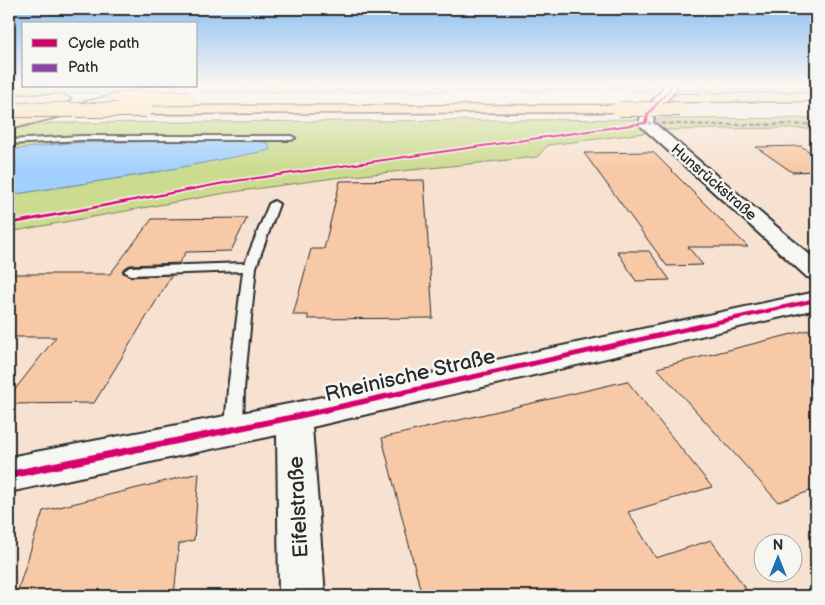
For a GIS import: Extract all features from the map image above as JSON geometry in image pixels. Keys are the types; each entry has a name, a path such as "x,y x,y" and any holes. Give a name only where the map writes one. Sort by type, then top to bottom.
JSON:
{"main road":[{"path":"10,116 25,113"},
{"path":"10,116 73,113"}],"street":[{"name":"Hunsrückstraße","path":"649,113 646,123 816,272"},
{"name":"Rheinische Straße","path":"9,475 294,417 816,300"},
{"name":"Eifelstraße","path":"294,417 302,596"}],"lane":[{"path":"9,142 81,138 291,138"},
{"path":"234,428 236,389 250,267 274,204"},
{"path":"130,271 250,267"}],"shaded area":[{"path":"816,129 816,596 9,596 9,232 226,193 334,178 537,157 548,145 669,130"}],"green space":[{"path":"816,118 816,129 669,130 548,145 537,157 334,178 226,193 9,232 9,195 146,174 268,143 249,140 69,143 9,150 9,130 50,123"}],"water":[{"path":"249,140 268,143 270,150 146,174 9,195 9,150 69,143"}],"building":[{"path":"801,146 816,156 816,171 792,172 756,147"},
{"path":"653,152 748,247 688,247 703,265 667,266 584,153"},
{"path":"424,180 433,318 308,319 308,315 293,315 311,249 324,249 340,181"},
{"path":"247,218 231,251 186,252 179,263 130,265 123,269 123,273 130,277 172,275 94,403 9,404 9,397 56,337 9,337 9,274 110,274 152,219"},
{"path":"617,251 649,251 670,280 636,281"},
{"path":"816,328 816,489 778,502 657,368"},
{"path":"627,381 712,487 628,512 656,558 711,540 751,596 422,596 382,438"},
{"path":"199,473 194,540 179,544 174,596 16,596 43,511"}],"marked path":[{"path":"646,123 721,125 816,124"}],"cycle path":[{"path":"9,224 235,181 646,123 649,113"},
{"path":"9,475 294,417 816,300"}]}
